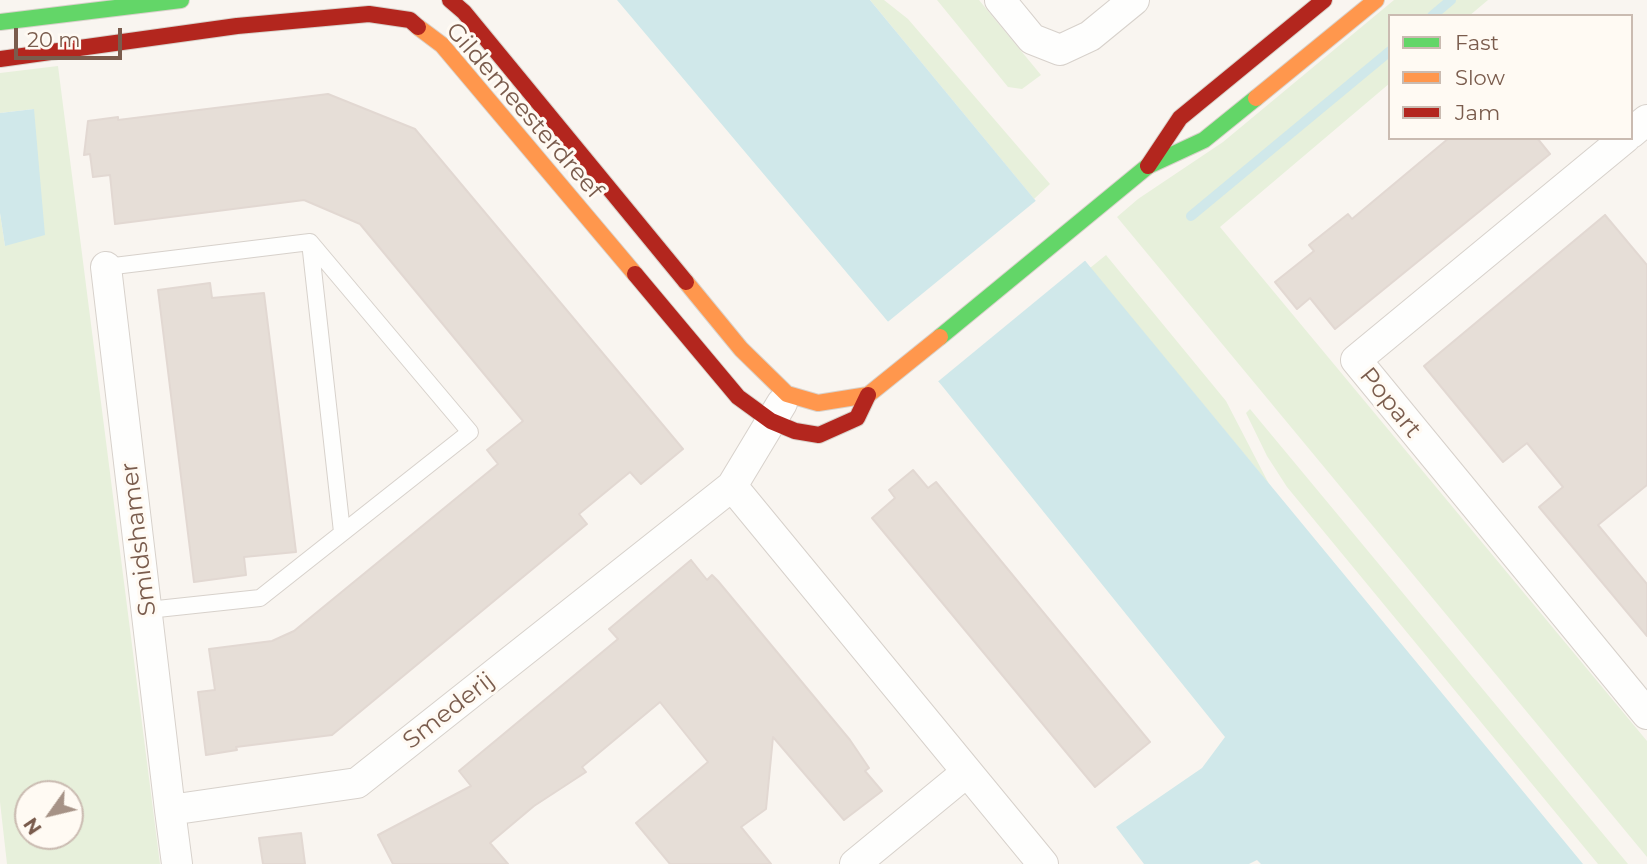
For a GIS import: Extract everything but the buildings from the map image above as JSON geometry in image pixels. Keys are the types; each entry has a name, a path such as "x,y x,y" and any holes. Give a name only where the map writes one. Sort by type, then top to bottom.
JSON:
{"street":[{"path":"0,22 181,0"},
{"name":"Gildemeesterdreef","path":"450,0 472,23 740,349 787,394 818,403 874,390"},
{"path":"1000,0 1032,39 1060,50 1090,36 1134,0"},
{"name":"Gildemeesterdreef","path":"1148,166 1180,118 1324,0"},
{"name":"Gildemeesterdreef","path":"0,59 237,26 369,14 410,20 442,45 714,372 738,397 771,421 819,435 857,418 874,390 1077,223 1148,166 1204,140 1376,0"},
{"path":"1633,131 1647,120"},
{"name":"Popart","path":"1623,140 1356,360 1647,714"},
{"name":"Smidshamer","path":"106,267 170,810"},
{"name":"Smederij","path":"170,810 357,783 732,486 787,394"},
{"path":"732,486 1043,864"},
{"path":"855,864 967,772"},
{"path":"170,810 177,864"}],"lane":[{"path":"106,267 310,242"},
{"path":"148,610 260,598 470,432 310,242"},
{"path":"310,242 341,532"}],"green space":[{"path":"870,0 884,0 908,19 1050,184 1034,199"},
{"path":"937,0 979,0 1041,75 1022,89 1008,87"},
{"path":"1394,0 1488,0 1471,14 1388,14 1388,85 1220,227 1647,741 1647,857 1117,217 1138,199 1223,142"},
{"path":"58,66 160,864 7,864 0,802 0,213 5,246 34,109 0,113 0,73"},
{"path":"1106,255 1226,401 1269,484 1090,268"},
{"path":"1250,409 1628,864 1598,864 1287,487 1267,456 1246,413"}],"water":[{"path":"617,0 870,0 1583,864 1261,864 1257,860 1249,864 1144,864 1116,827 1202,768 1225,737 943,387"},
{"path":"34,109 45,235 5,246 0,213 0,113"}],"pier":[{"path":"1038,199 1087,259 935,384 884,325"}],"waterway":[{"path":"1434,14 1451,0"},
{"path":"1191,216 1388,53"}],"traffic: fast":[{"path":"0,22 181,0"},
{"path":"940,337 1148,166 1204,140 1256,98"}],"traffic: slow":[{"path":"1256,98 1376,0"},
{"path":"418,27 442,45 635,274"},
{"path":"686,282 741,349 787,394 818,403 868,395 940,337"}],"traffic: jam":[{"path":"450,0 464,12 686,282"},
{"path":"1148,166 1180,118 1324,0"},
{"path":"0,59 237,26 369,14 410,20 418,27"},
{"path":"635,274 738,397 771,421 795,431 819,435 857,418 868,395"}]}
